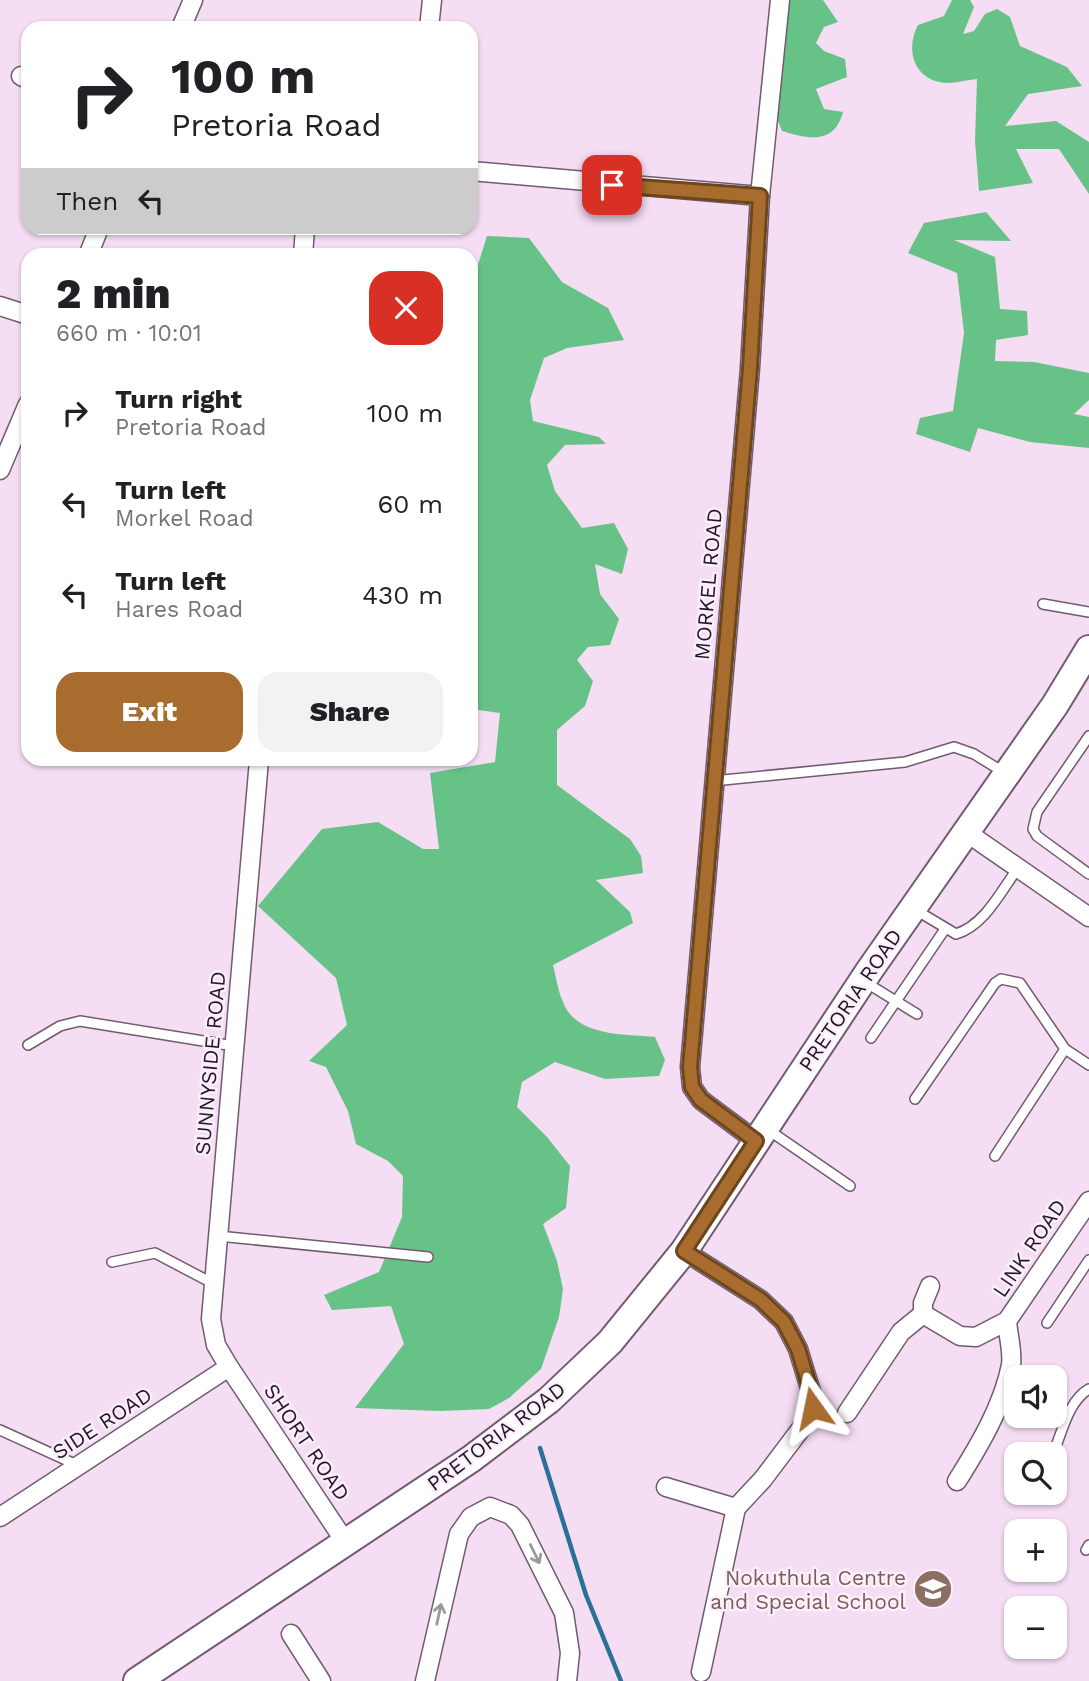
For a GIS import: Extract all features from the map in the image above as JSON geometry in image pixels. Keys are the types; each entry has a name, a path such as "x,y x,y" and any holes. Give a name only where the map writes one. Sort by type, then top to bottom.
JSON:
{"main road":[{"name":"PRETORIA ROAD","path":"137,1681 471,1459 549,1400 633,1317 684,1251 863,981 1075,679 1089,649"}],"street":[{"path":"184,21 193,0"},
{"path":"430,21 432,0"},
{"name":"MORKEL ROAD","path":"761,1134 701,1100 692,1087 691,1079 713,781 750,368 760,196 779,0"},
{"path":"478,172 760,196"},
{"path":"0,306 21,313"},
{"path":"0,470 21,420"},
{"name":"SUNNYSIDE ROAD","path":"229,1367 212,1335 214,1284 258,766"},
{"path":"967,832 1089,917"},
{"name":"LINK ROAD","path":"1007,1321 1089,1201"},
{"path":"684,1251 761,1300 784,1322 793,1334 813,1398 809,1418 763,1479 736,1508 701,1672"},
{"path":"923,1314 923,1303 930,1286"},
{"path":"923,1314 960,1336 976,1337 1007,1321 1011,1363 1006,1382 993,1415 957,1481"},
{"path":"847,1413 901,1332 923,1314"},
{"name":"SHORT ROAD","path":"229,1367 346,1543"},
{"name":"SIDE ROAD","path":"0,1517 229,1367"},
{"path":"666,1487 736,1508"},
{"path":"425,1681 458,1534 471,1517 490,1507 510,1515 520,1525 565,1613 570,1653 568,1681"},
{"path":"291,1634 321,1681"}],"lane":[{"path":"1043,604 1089,611"},
{"path":"1089,736 1037,812 1033,829 1037,836 1089,874"},
{"path":"713,781 905,762 954,747 974,754 1007,774"},
{"path":"913,908 956,934 975,925 1018,868"},
{"path":"872,1038 945,929"},
{"path":"915,1100 995,983 1001,979 1020,984 1065,1049 1089,1065"},
{"path":"863,981 917,1014"},
{"path":"28,1045 60,1026 80,1021 234,1046"},
{"path":"995,1156 1065,1049"},
{"path":"761,1134 850,1186"},
{"path":"218,1236 428,1257"},
{"path":"112,1262 155,1253 214,1284"},
{"path":"1047,1323 1089,1260"},
{"path":"1058,1442 1071,1408 1077,1398 1089,1389"},
{"path":"0,1430 79,1465"}],"green space":[{"path":"788,0 823,0 838,22 824,27 816,43 824,51 845,59 847,77 816,89 824,109 843,112 839,123 827,135 811,137 782,131 774,111"},
{"path":"952,0 970,0 974,7 963,34 974,31 985,14 997,9 1010,17 1020,46 1067,67 1082,86 1028,94 1005,126 1056,121 1089,142 1089,194 1059,149 1016,149 1033,183 979,191 975,141 977,79 948,83 930,79 917,67 912,51 918,25 944,16"},
{"path":"986,212 1011,241 954,240 995,257 1000,309 1027,311 1028,335 996,340 995,361 1034,362 1089,373 1089,400 1074,414 1089,417 1089,448 1030,442 978,428 970,452 916,434 920,418 953,411 964,333 957,273 908,253 924,223"},
{"path":"487,236 529,238 562,282 608,308 624,340 567,348 544,358 530,400 533,421 599,437 606,444 565,445 547,465 555,491 582,528 614,523 628,549 622,574 595,564 600,594 619,619 610,645 588,647 577,660 593,681 585,706 557,730 557,785 630,839 641,856 643,873 596,880 630,912 633,923 553,965 563,1002 569,1013 579,1022 603,1032 655,1037 665,1060 659,1076 605,1079 555,1062 522,1082 517,1107 547,1137 570,1166 566,1208 543,1224 557,1261 563,1289 559,1317 541,1369 509,1398 489,1409 440,1411 355,1408 404,1344 391,1306 332,1310 324,1295 379,1272 402,1217 403,1176 388,1161 356,1144 348,1111 326,1067 309,1061 347,1025 336,978 258,906 322,829 378,822 423,849 439,849 430,773 495,762 500,713 478,710 478,265"}],"waterway":[{"path":"540,1448 586,1595 621,1681"}],"place":[{"name":"Nokuthula Centre and Special School","path":"933,1589"}],"route":[{"path":"612,185 760,196 750,368 690,1067 692,1087 701,1100 756,1141 684,1251 761,1300 784,1322 793,1334 813,1398 813,1408"}]}
